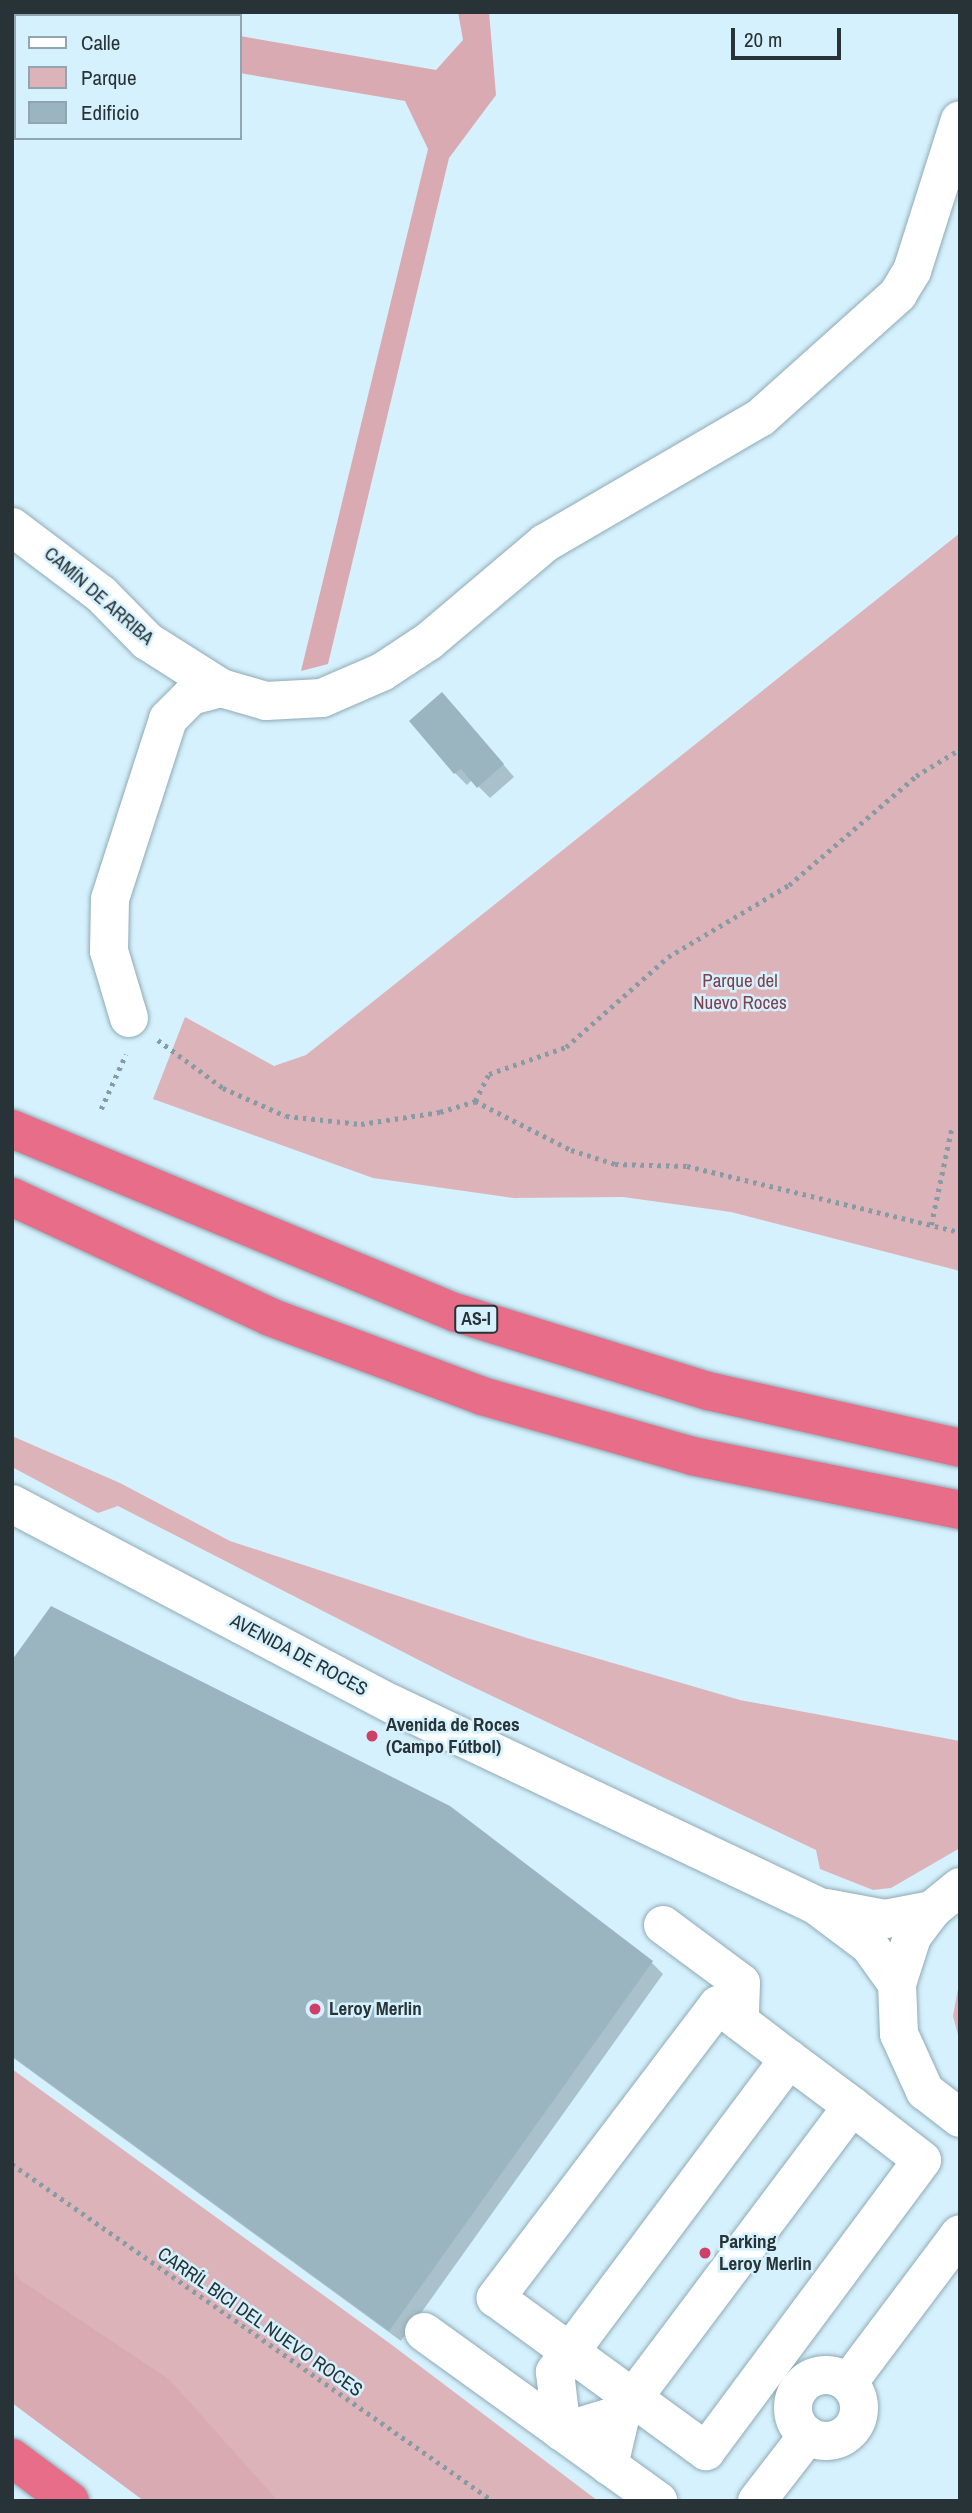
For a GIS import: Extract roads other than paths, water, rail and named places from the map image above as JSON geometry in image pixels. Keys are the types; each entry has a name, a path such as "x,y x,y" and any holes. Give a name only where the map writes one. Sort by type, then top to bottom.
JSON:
{"highway":[{"name":"AS-I","path":"12,1129 457,1313 708,1391 960,1448"},
{"path":"12,1197 270,1317"},
{"path":"12,1211 270,1317 482,1396 692,1456 960,1510"},
{"path":"12,2458 70,2501"}],"street":[{"name":"CAMÍN DE ARRIBA","path":"12,527 101,594 147,641 221,688 266,701 322,698 382,672 429,641 545,543 760,418 898,294 912,271 960,120"},
{"path":"129,1018 109,951 110,899 168,719 191,696 221,688"},
{"name":"AVENIDA DE ROCES","path":"12,1504 391,1704 817,1906 869,1945 897,1984"},
{"path":"946,1899 912,1937 897,1984 899,2034 925,2091 960,2118"},
{"name":"AVENIDA DE ROCES","path":"817,1906 885,1919 946,1899"},
{"path":"663,1925 741,1983 740,2021"},
{"path":"718,2004 789,2059 922,2160 706,2451 628,2408 568,2352 496,2298 718,2004"},
{"path":"562,2431 555,2372 789,2059"},
{"path":"609,2466 628,2408 852,2106"},
{"path":"757,2501 808,2435 793,2413 800,2387 822,2375 848,2383 960,2234"},
{"path":"424,2332 658,2501"},
{"path":"562,2431 628,2408"}],"place":[{"name":"Avenida de Roces (Campo Fútbol)","path":"372,1736"},
{"name":"Leroy Merlin","path":"315,2009"},
{"name":"Parking Leroy Merlin","path":"705,2253"}],"park label":[{"name":"Parque del Nuevo Roces","path":"740,992"}]}
